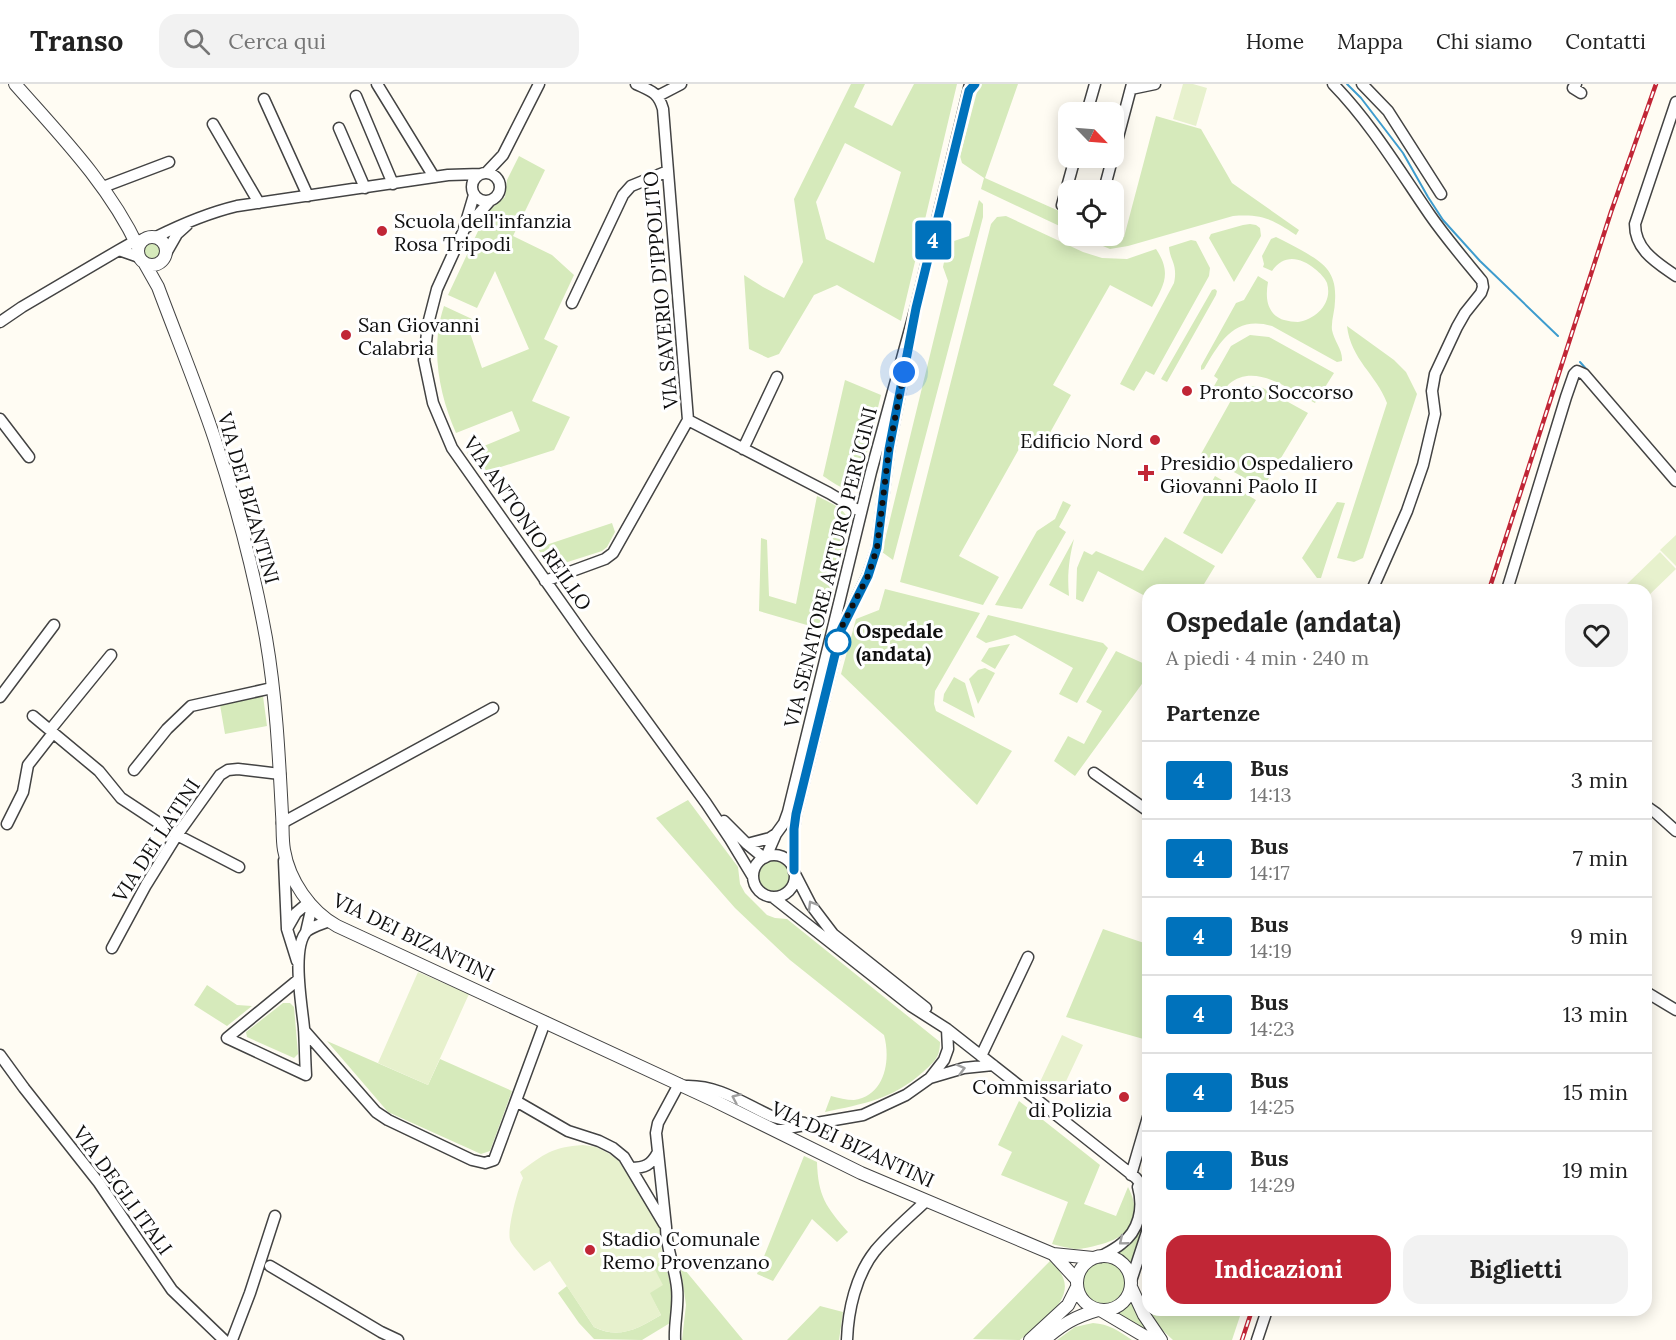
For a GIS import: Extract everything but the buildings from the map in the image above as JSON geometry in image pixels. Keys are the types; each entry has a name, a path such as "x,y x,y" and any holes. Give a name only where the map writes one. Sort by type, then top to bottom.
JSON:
{"street":[{"path":"377,84 434,177"},
{"path":"448,176 480,200 489,202 499,194 503,154 539,84"},
{"path":"636,84 658,96 681,84"},
{"path":"1090,102 1095,84"},
{"path":"1107,180 1132,87 1155,84"},
{"path":"1333,84 1392,158 1436,224 1482,281 1483,287 1457,327 1435,374 1432,391 1435,414 1423,465 1407,511 1375,584"},
{"path":"1362,84 1388,111 1441,194"},
{"name":"VIA SENATORE ARTURO PERUGINI","path":"765,857 788,812 861,511 916,308 971,86"},
{"path":"22,87 104,187 155,265 164,257 177,234 191,220"},
{"path":"356,96 393,184"},
{"name":"VIA SAVERIO D'IPPOLITO","path":"658,96 663,109 688,420 861,511 872,505 882,515"},
{"path":"264,99 308,196"},
{"path":"1676,102 1635,224 1635,234 1639,244 1655,261 1676,276"},
{"path":"213,124 259,203"},
{"path":"339,128 365,188"},
{"path":"473,193 474,181 503,154"},
{"path":"104,187 169,162"},
{"path":"572,303 623,195 631,186 668,171"},
{"path":"119,250 144,246 191,220 215,212 259,203 434,177 483,173 494,175 499,181"},
{"name":"VIA ANTONIO REILLO","path":"473,193 464,232 437,289 428,324 424,360 433,403 452,448 706,803 753,878"},
{"name":"VIA ANTONIO REILLO","path":"464,232 489,202"},
{"path":"0,322 119,250 144,246 160,239 165,246 158,287"},
{"name":"VIA DEI BIZANTINI","path":"144,246 214,439 235,507 266,639 280,774 284,851 301,893 311,904 329,921 772,1125 798,1143 861,1173 1053,1254 1097,1257"},
{"name":"VIA SENATORE ARTURO PERUGINI","path":"916,308 889,449 875,554 863,585 843,624 796,814 794,871 811,905 832,934 927,1009 947,1029"},
{"path":"1509,584 1566,397 1577,371 1584,374 1676,482"},
{"path":"743,449 777,376"},
{"path":"0,418 29,457"},
{"path":"545,581 605,559 613,553 688,420"},
{"path":"847,575 847,584 852,590 863,585"},
{"path":"0,697 54,625"},
{"path":"7,824 23,792 28,765 111,655"},
{"path":"134,770 167,729 191,706 272,688"},
{"path":"282,822 493,708"},
{"path":"33,716 99,771 121,798 177,835 239,867"},
{"name":"VIA DEI LATINI","path":"112,948 146,885 177,835 220,775 228,770 238,769 280,774"},
{"path":"1094,773 1142,807"},
{"name":"VIA ANTONIO REILLO","path":"706,803 747,844 765,857"},
{"path":"1652,810 1676,831"},
{"path":"747,844 770,838 776,834"},
{"path":"284,851 287,929 298,964"},
{"path":"765,857 783,858 788,861 794,871 790,890 774,898 757,890 753,878 755,866 765,857"},
{"name":"VIA SENATORE ARTURO PERUGINI","path":"774,898 911,1006 947,1029 1134,1176 1142,1186"},
{"path":"287,929 296,913 311,904"},
{"path":"299,979 227,1038 306,1075 298,964 311,904"},
{"path":"306,932 329,921"},
{"path":"981,1056 1028,957"},
{"path":"1652,996 1676,1010"},
{"path":"304,1030 376,1112 472,1160 485,1162 494,1160 545,1022"},
{"path":"772,1125 810,1124 863,1115 906,1095 930,1078 944,1060 948,1049 947,1029"},
{"name":"VIA DEGLI ITALI","path":"0,1055 99,1183 172,1290 224,1340"},
{"path":"930,1078 963,1068 993,1065"},
{"path":"675,1340 678,1308 677,1286 666,1242 656,1133 658,1123 682,1085"},
{"path":"516,1101 568,1131 613,1148 624,1157 666,1227"},
{"path":"798,1143 796,1134 798,1130 810,1124"},
{"path":"1030,1340 1068,1305 1081,1269 1097,1257 1123,1244 1138,1224 1140,1194 1134,1176 1142,1142"},
{"path":"631,1168 648,1165 658,1152"},
{"path":"847,1340 850,1308 869,1260 876,1250 926,1201"},
{"path":"232,1340 275,1216"},
{"path":"1044,1340 1075,1317 1118,1307 1124,1302 1142,1248"},
{"name":"VIA DEI BIZANTINI","path":"1053,1254 1077,1284"},
{"path":"1097,1257 1109,1257 1124,1265 1142,1309"},
{"path":"270,1266 380,1336 398,1340"},
{"path":"1077,1284 1084,1302 1151,1340"},
{"path":"1145,1316 1161,1340"},
{"path":"1257,1340 1265,1316"}],"green space":[{"path":"851,84 865,84 854,107 892,126 914,84 957,84 901,321 837,285 814,295 779,354 768,358 749,349 744,275 784,298 803,262 794,199","holes":["845,143 901,172 874,263 826,239 816,202"]},
{"path":"981,84 1018,84 985,178 1058,211 1058,225 981,189 984,178 962,163 960,156"},
{"path":"1183,84 1207,88 1196,126 1173,119"},
{"path":"1156,116 1201,129 1232,183 1299,230 1296,235 1260,217 1233,216 1128,246 1110,249 1103,246 1124,246 1124,237"},
{"path":"519,156 545,170 513,236 552,255 574,275 544,339 558,346 532,401 570,417 554,450 482,473 467,453 520,431 512,411 456,433 441,387 438,371 438,338 444,306 472,319 468,327 482,368 529,349 495,271 477,308 448,295 487,212 505,197 507,180"},
{"path":"979,200 983,204 983,217 893,560 882,552 948,281 943,267 948,243 969,236"},
{"path":"1006,216 1058,240 1058,246 1070,246 1102,258 1127,259 1156,249 1165,272 1163,285 1152,307 1110,285 1053,385 1071,395 1042,447 1024,440 959,556 999,577 983,605 900,582 991,224 997,217"},
{"path":"1250,224 1260,228 1261,236 1234,282 1209,238 1211,234"},
{"path":"1276,237 1316,259 1331,276 1335,291 1332,330 1342,361 1337,362 1272,326 1248,324 1230,333 1201,370 1201,366 1236,303 1244,300 1258,276 1268,282 1268,305 1278,317 1298,322 1317,314 1322,309 1328,297 1327,283 1309,265 1292,259 1282,262 1272,271 1263,267 1262,256 1271,239"},
{"path":"149,240 157,240 163,246 163,254 157,260 149,260 143,254 143,246"},
{"path":"1191,240 1196,241 1210,268 1209,276 1154,375 1146,371 1134,391 1120,384 1174,283 1174,267 1169,247"},
{"path":"1215,289 1216,295 1167,382 1161,379 1212,290"},
{"path":"1347,326 1394,360 1406,372 1417,394 1363,558 1354,562 1337,558 1387,403 1353,348"},
{"path":"1250,335 1269,337 1334,373 1315,403 1272,380 1250,376 1239,378 1229,384 1218,400 1209,395 1218,379 1214,376 1231,346"},
{"path":"845,380 881,395 860,481 856,486 847,489 823,476"},
{"path":"1246,386 1263,388 1308,413 1263,488 1201,454 1234,395"},
{"path":"1215,476 1256,500 1222,554 1183,533"},
{"path":"817,496 841,510 848,518 849,524 824,630 759,611 761,538 767,540 769,596 796,604"},
{"path":"1063,501 1071,505 1059,527 1066,532 1022,609 995,605 1037,531 1055,519"},
{"path":"1337,502 1345,503 1321,578 1317,578 1302,558"},
{"path":"612,523 615,532 607,547 602,551 552,567 537,548"},
{"path":"1676,535 1676,566 1660,550"},
{"path":"1165,537 1215,566 1204,584 1142,584 1142,594 1098,571 1083,602 1076,599 1077,568 1084,551 1092,555 1096,551 1143,571"},
{"path":"1074,539 1069,567 1069,596 1049,585"},
{"path":"1660,552 1676,569 1652,592 1652,584 1627,584"},
{"path":"885,589 980,613 935,691 934,704 936,711 1012,751 977,805 841,674 856,619 879,610"},
{"path":"988,615 1103,643 1108,648 1077,703 1059,694 1073,668 1015,635 986,643 976,637"},
{"path":"1010,644 995,669 981,661 989,648"},
{"path":"1116,651 1142,663 1142,684 1075,776 1054,761 1068,736 1084,744 1102,711 1086,702"},
{"path":"985,668 995,673 978,704 969,679 978,670"},
{"path":"954,677 965,683 975,718 943,701 944,694"},
{"path":"263,696 267,726 225,734 220,705"},
{"path":"688,800 738,867 740,884 745,893 767,915 787,919 940,1042 936,1059 923,1072 900,1089 877,1099 825,1112 831,1096 854,1100 873,1092 879,1084 886,1065 884,1035 790,960 735,908 656,818"},
{"path":"774,861 785,865 789,876 785,887 774,891 763,887 759,876 763,865"},
{"path":"1103,929 1142,942 1142,1039 1066,1017"},
{"path":"418,972 469,994 428,1085 378,1063"},
{"path":"207,985 237,1005 252,1006 227,1026 194,1005"},
{"path":"283,1003 290,1003 294,1007 298,1054 294,1058 247,1037 246,1032"},
{"path":"1062,1035 1083,1045 1061,1092 1040,1082"},
{"path":"327,1041 428,1085 440,1059 512,1091 490,1151 481,1154 388,1112"},
{"path":"1019,1101 1100,1165 1084,1204 1116,1216 1128,1187 1135,1208 1131,1225 1126,1232 1109,1242 1084,1248 1075,1249 1052,1244 1068,1202 1001,1175 1012,1152 998,1145"},
{"name":"Stadio Comunale Remo Provenzano","path":"583,1145 596,1147 619,1161 660,1227 663,1260 653,1266 663,1285 650,1293 661,1315 629,1331 603,1331 594,1327 550,1261 534,1271 510,1240 511,1218 523,1178 520,1172 549,1152"},
{"path":"804,1156 817,1162 821,1192 834,1215 848,1232 837,1242 812,1219 773,1281 757,1274"},
{"path":"1142,1226 1142,1235 1131,1270 1123,1260 1111,1254 1131,1241"},
{"path":"663,1260 671,1291 670,1323 642,1340 594,1339 579,1323 558,1293 567,1286 594,1327 603,1331 629,1331 661,1315 649,1293 653,1266"},
{"path":"1050,1261 1061,1273 1065,1284 1064,1295 1050,1314 1020,1340 973,1339"},
{"path":"1104,1262 1119,1268 1125,1283 1119,1298 1104,1304 1089,1298 1083,1283 1089,1268"},
{"path":"680,1264 743,1340 682,1340 686,1305"},
{"path":"1131,1297 1149,1334 1114,1312 1124,1306"},
{"path":"820,1306 843,1312 839,1340 787,1340"},
{"path":"1153,1316 1240,1316 1232,1340 1173,1340 1160,1328"},
{"path":"1093,1323 1109,1326 1132,1340 1057,1340 1075,1327"}],"waterway":[{"path":"1347,84 1361,98 1403,153 1443,220 1480,261 1558,336"},
{"path":"1580,362 1588,371"}],"railway":[{"path":"1491,584 1611,212 1656,84"},
{"path":"1242,1340 1250,1316"}],"bus line":[{"name":"4","path":"794,870 793,845 796,814 841,630 868,576 877,548 889,449 916,308 969,91 975,84"}],"place":[{"name":"Scuola dell'infanzia Rosa Tripodi","path":"382,231"},
{"name":"San Giovanni Calabria","path":"346,335"},
{"name":"Pronto Soccorso","path":"1187,391"},
{"name":"Edificio Nord","path":"1155,440"},
{"name":"Presidio Ospedaliero Giovanni Paolo II","path":"1146,473"},
{"name":"Ospedale (andata)","path":"838,642"},
{"name":"Commissariato di Polizia","path":"1124,1097"},
{"name":"Stadio Comunale Remo Provenzano","path":"590,1250"}],"route":[{"path":"838,642 836,649 843,624 868,576 877,548 889,449 904,372"}]}
